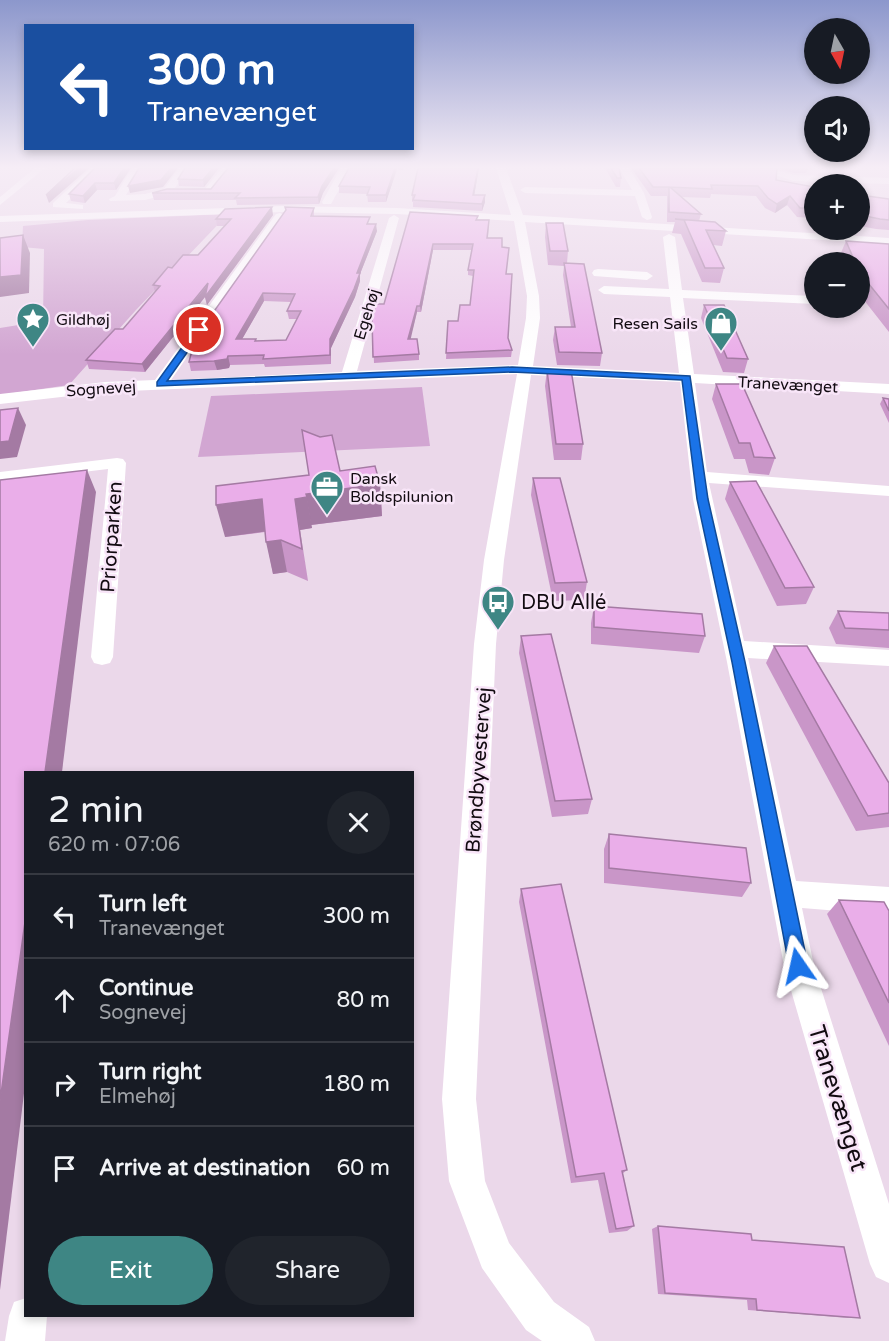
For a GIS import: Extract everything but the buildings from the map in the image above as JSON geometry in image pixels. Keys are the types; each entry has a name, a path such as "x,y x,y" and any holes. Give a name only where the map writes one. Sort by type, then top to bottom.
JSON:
{"street":[{"path":"160,384 270,231"},
{"name":"Egehøj","path":"348,376 390,231"},
{"name":"Brøndbyvestervej","path":"520,231 533,296 533,318 494,560 486,644 459,1099 467,1181 495,1255 540,1316 575,1341"},
{"path":"727,231 889,241"},
{"name":"Tranevænget","path":"669,237 699,477 798,966 889,1264"},
{"path":"598,273 675,278"},
{"path":"604,290 804,299"},
{"name":"Sognevej","path":"0,399 105,387 525,369"},
{"name":"Tranevænget","path":"525,369 889,389"},
{"name":"Priorparken","path":"0,477 117,463 102,657"},
{"path":"699,477 889,492"},
{"path":"735,648 889,658"},
{"path":"784,894 889,901"},
{"path":"25,1341 28,1317"}],"shaded area":[{"path":"23,231 212,231 136,310 69,385 0,395 0,328 43,321 44,249 22,247"},
{"path":"422,387 430,446 198,457 211,396"}],"place":[{"name":"Gildhøj","path":"33,348"},
{"name":"Resen Sails","path":"721,352"},
{"name":"Dansk Boldspilunion","path":"327,516"},
{"name":"DBU Allé","path":"498,631"}],"route":[{"path":"199,330 160,384 512,369 687,378 702,499 738,662 798,966"}]}
